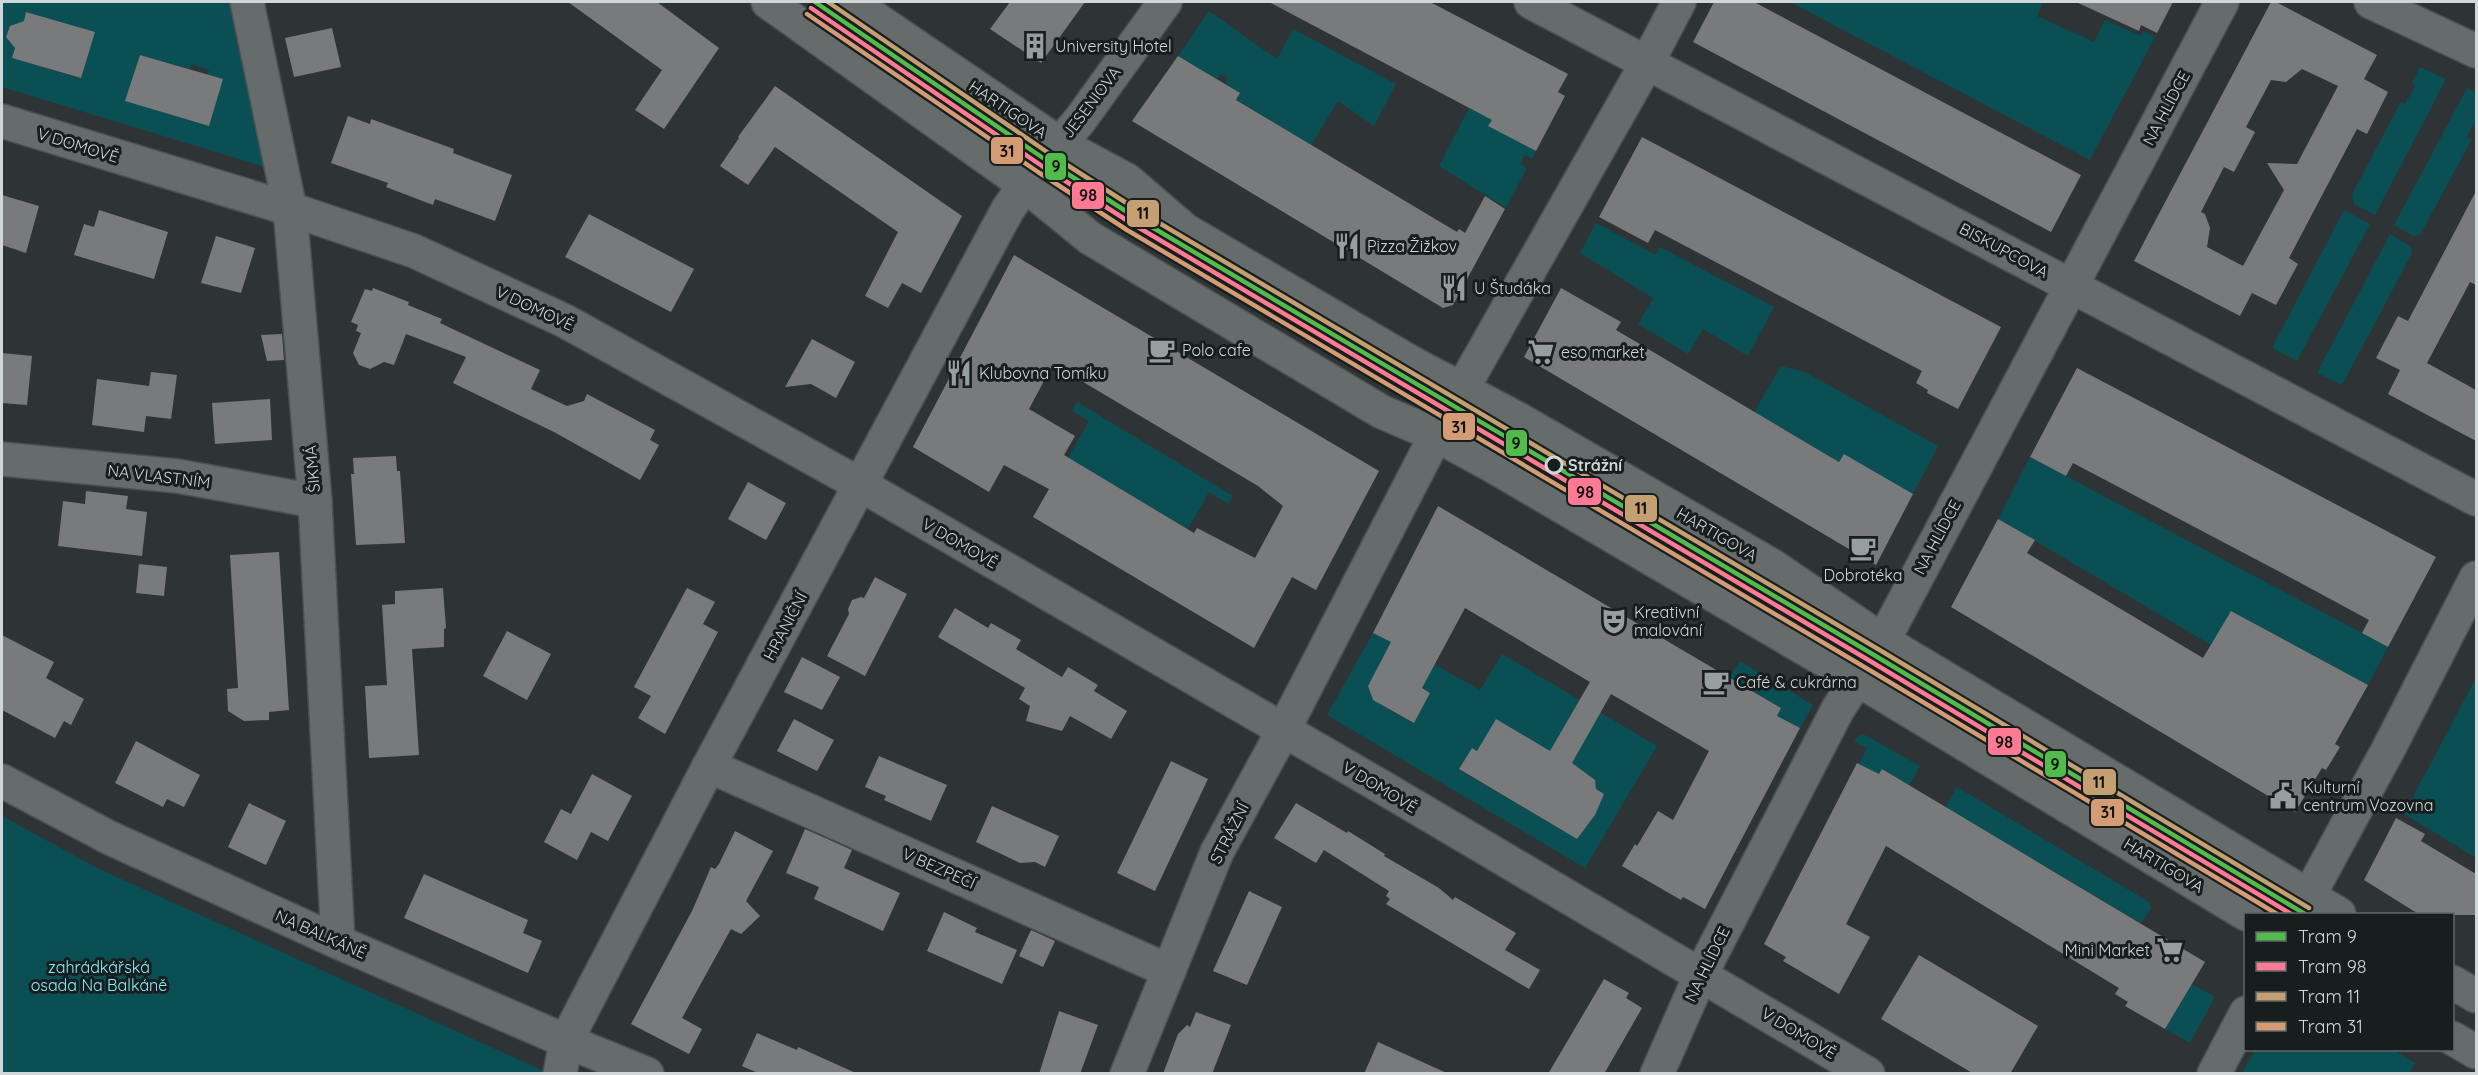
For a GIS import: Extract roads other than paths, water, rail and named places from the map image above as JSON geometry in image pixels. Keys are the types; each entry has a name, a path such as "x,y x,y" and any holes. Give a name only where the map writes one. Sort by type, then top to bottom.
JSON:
{"street":[{"name":"ŠIKMÁ","path":"247,2 290,209 315,501 338,942"},
{"name":"HARTIGOVA","path":"768,2 1025,185 1090,238 1382,412 1436,435 1503,472 1857,679 2244,914"},
{"name":"HARTIGOVA","path":"851,2 1060,144 1127,180 1185,230 1412,363 1520,420 1771,565 1883,641 2304,906 2331,913"},
{"name":"JESENIOVA","path":"1025,185 1080,120 1165,2"},
{"name":"BISKUPCOVA","path":"1531,2 2476,499"},
{"name":"STRÁŽNÍ","path":"1127,1074 1217,852 1283,731 1461,389 1647,63 1679,2"},
{"name":"NA HLÍDCE","path":"1658,1074 1701,974 1838,709 1883,641 2223,2"},
{"path":"2371,2 2476,51"},
{"name":"V DOMOVĚ","path":"2,121 290,209 414,251 565,321 861,485 1701,974 1868,1074"},
{"name":"HRANIČNÍ","path":"560,1074 566,1041 709,766 1008,209 1025,185"},
{"name":"NA VLASTNÍM","path":"2,459 177,476 315,501"},
{"path":"2304,906 2476,578"},
{"name":"V BEZPEČÍ","path":"709,766 1169,971"},
{"name":"NA BALKÁNĚ","path":"2,781 100,834 338,942 647,1074"},
{"path":"2454,983 2476,996"},
{"path":"2214,1074 2244,1017"},
{"path":"2454,1039 2476,1052"}],"tram line":[{"name":"9","path":"815,2 1046,160 1135,217 1874,655 2303,913"},
{"name":"11","path":"828,2 1050,154 1139,211 1878,649 2309,908"},
{"name":"98","path":"811,8 1042,166 1131,223 1870,661 2289,913"},
{"name":"31","path":"807,14 1127,230 2275,913"}],"place":[{"name":"University Hotel","path":"1035,46"},
{"name":"Pizza Žižkov","path":"1347,246"},
{"name":"U Študáka","path":"1454,288"},
{"name":"Polo cafe","path":"1162,350"},
{"name":"eso market","path":"1541,352"},
{"name":"Klubovna Tomíku","path":"959,373"},
{"name":"Strážní","path":"1554,465"},
{"name":"Dobrotéka","path":"1863,548"},
{"name":"Kreativní malování","path":"1614,621"},
{"name":"Café & cukrárna","path":"1716,682"},
{"name":"Kulturní centrum Vozovna","path":"2283,796"},
{"name":"Mini Market","path":"2170,950"}],"park label":[{"name":"zahrádkářská osada Na Balkáně","path":"99,976"}]}
